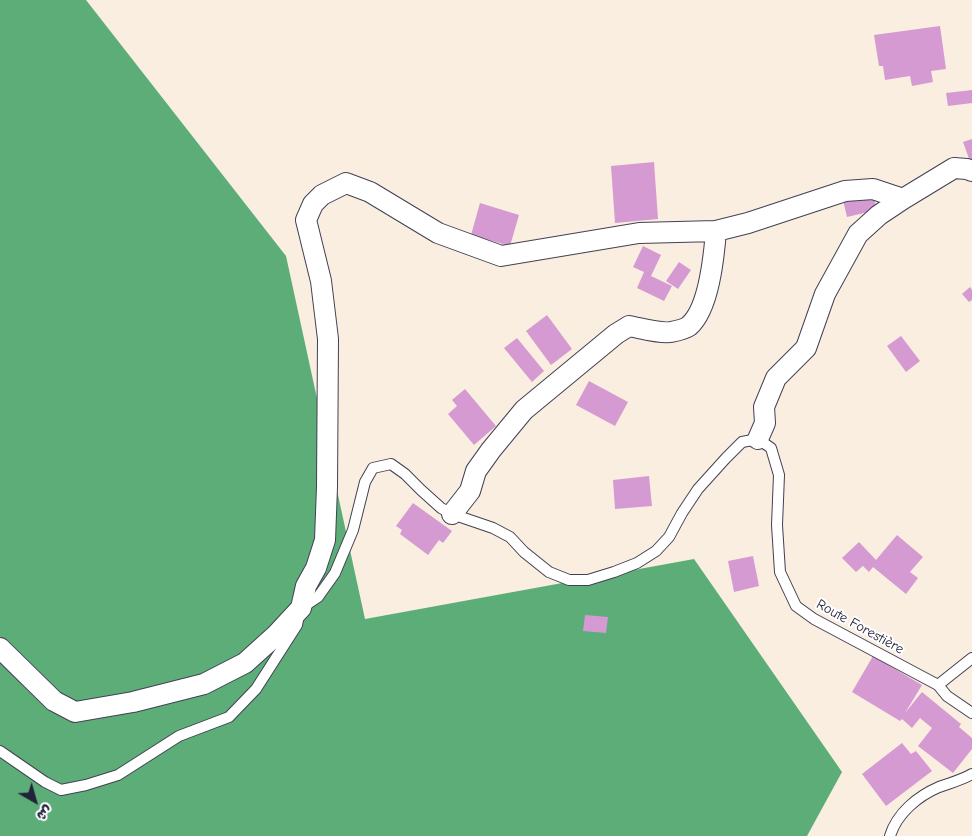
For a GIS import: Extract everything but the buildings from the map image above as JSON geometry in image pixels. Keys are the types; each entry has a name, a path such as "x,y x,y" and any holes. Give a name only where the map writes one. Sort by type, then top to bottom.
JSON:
{"street":[{"path":"758,439 764,423 764,407 776,378 806,348 825,294 858,234 879,215 954,168 972,171"},
{"path":"0,648 54,701 76,712 133,702 204,684 245,663 276,635 301,608 306,586 316,568 325,540 327,487 328,339 322,281 306,220 313,204 322,195 346,183 370,192 438,233 501,256 639,233 716,230 748,223 844,191 873,189 903,199"},
{"path":"452,514 470,490 476,471 490,450 524,410 616,334 629,326 645,330 670,332 688,327 703,304 714,259 716,230"}],"lane":[{"path":"0,751 45,782 61,790 86,785 118,775 179,736 229,717 256,688 297,624 301,608 318,597 336,572 353,530 365,482 373,468 391,464 405,474 440,508 493,528 510,538 549,572 569,580 588,580 637,564 656,552 669,537 698,489 742,442 758,439"},
{"name":"Route Forestière","path":"758,439 771,448 779,475 777,525 780,572 796,606 814,619 938,685 947,696 972,713"},
{"path":"938,685 972,658"},
{"path":"890,836 903,814 918,798 972,774"}],"green space":[{"path":"0,0 86,0 286,256 365,619 694,559 842,772 807,836 0,836"}]}
